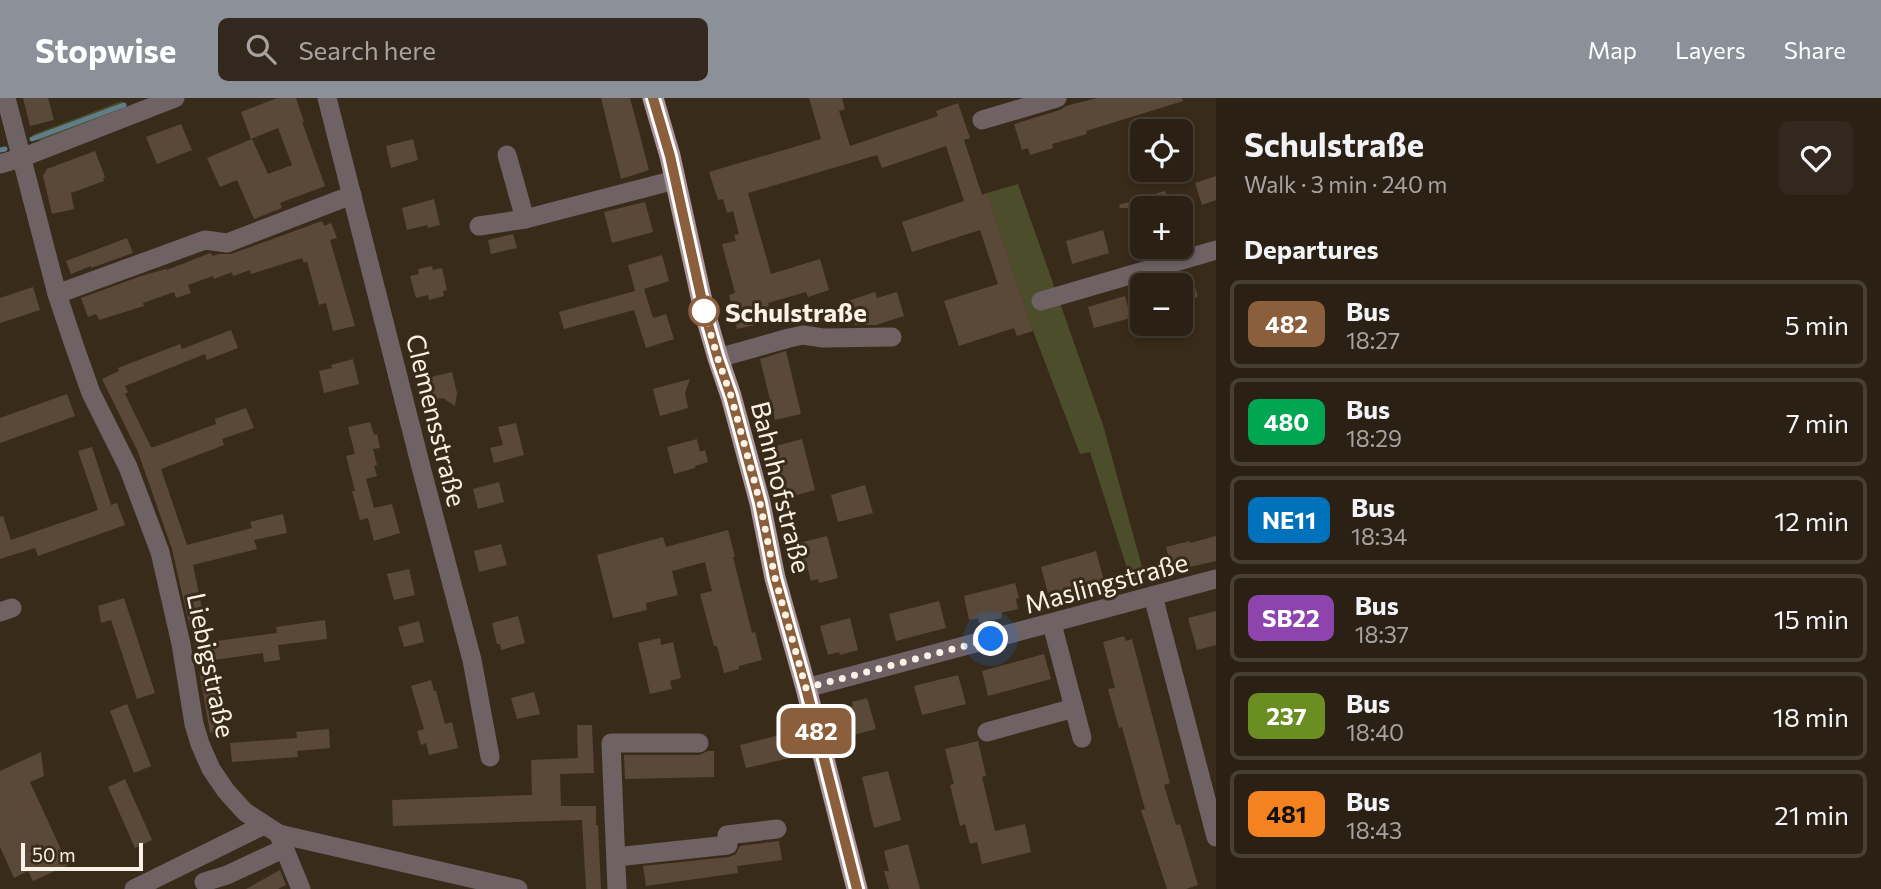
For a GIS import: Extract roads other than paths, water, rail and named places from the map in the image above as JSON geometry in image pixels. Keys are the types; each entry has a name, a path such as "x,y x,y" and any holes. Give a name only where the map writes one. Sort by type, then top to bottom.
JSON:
{"main road":[{"name":"Bahnhofstraße","path":"653,98 675,180 704,310 760,503 775,578 857,889"}],"street":[{"name":"Liebigstraße","path":"6,98 57,294 91,393 128,467 160,552 178,632 194,724 211,769 245,812 276,836 518,889"},
{"path":"0,164 175,98"},
{"name":"Clemensstraße","path":"327,98 472,660 490,757"},
{"path":"982,120 1057,98"},
{"path":"507,155 525,219"},
{"path":"479,226 525,219 675,180"},
{"path":"57,294 205,240 227,243 352,195"},
{"path":"1041,301 1216,250"},
{"path":"718,359 803,335 823,338 892,337"},
{"name":"Maslingstraße","path":"806,688 1216,579"},
{"path":"1153,596 1216,837"},
{"path":"1052,624 1082,738"},
{"path":"987,732 1074,708"},
{"path":"617,889 611,743 699,743"},
{"path":"615,857 728,845 727,835 777,829"},
{"path":"204,882 227,874 276,836"},
{"path":"134,889 276,836"},
{"path":"276,836 301,889"}],"waterway":[{"path":"32,139 124,105"},
{"path":"0,150 5,149"}],"place":[{"name":"Schulstraße","path":"704,311"}]}
